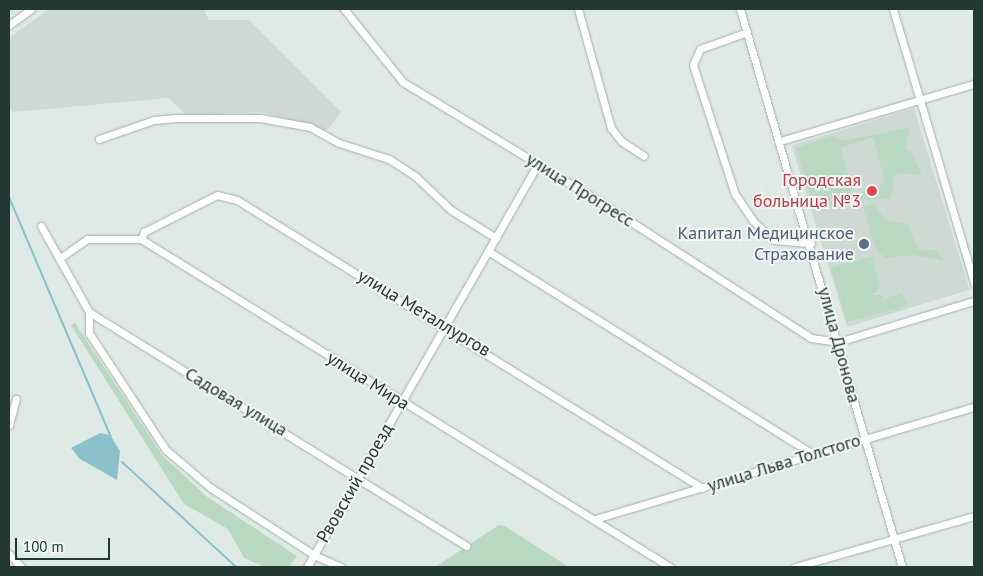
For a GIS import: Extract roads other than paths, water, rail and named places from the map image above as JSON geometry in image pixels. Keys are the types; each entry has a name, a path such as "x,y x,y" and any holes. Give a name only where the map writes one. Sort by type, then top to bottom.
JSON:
{"street":[{"path":"9,25 32,9"},
{"name":"улица Прогресс","path":"344,9 403,82 538,164 811,338 838,342"},
{"path":"578,9 612,128 621,141 644,156"},
{"name":"улица Дронова","path":"740,9 834,320 864,440 902,567"},
{"path":"893,9 974,283"},
{"path":"747,32 700,49 693,65 735,194 753,221 774,240 811,243"},
{"path":"780,142 974,84"},
{"path":"99,139 154,120 176,118 260,118 310,127 339,143 389,159 414,175 451,210 496,238"},
{"name":"Рвовский проезд","path":"307,567 538,164"},
{"name":"улица Металлургов","path":"141,239 144,232 217,196 238,200 446,325 702,488"},
{"path":"41,226 89,312 89,333 166,450 211,488 314,556 341,567"},
{"path":"60,258 87,239 141,239"},
{"name":"улица Мира","path":"141,239 401,402 670,567"},
{"path":"488,251 813,454"},
{"path":"838,342 974,301"},
{"name":"Садовая улица","path":"89,312 358,476 466,546"},
{"path":"9,425 16,399"},
{"name":"улица Льва Толстого","path":"595,520 974,407"},
{"path":"795,567 974,516"},
{"path":"9,554 21,567"}],"water":[{"path":"100,433 110,435 120,451 117,480 80,459 71,448"}],"waterway":[{"path":"9,197 111,437"},
{"path":"122,462 236,567"}],"place":[{"name":"Городская больница №3","path":"872,191"},
{"name":"Капитал Медицинское Страхование","path":"864,244"}]}
